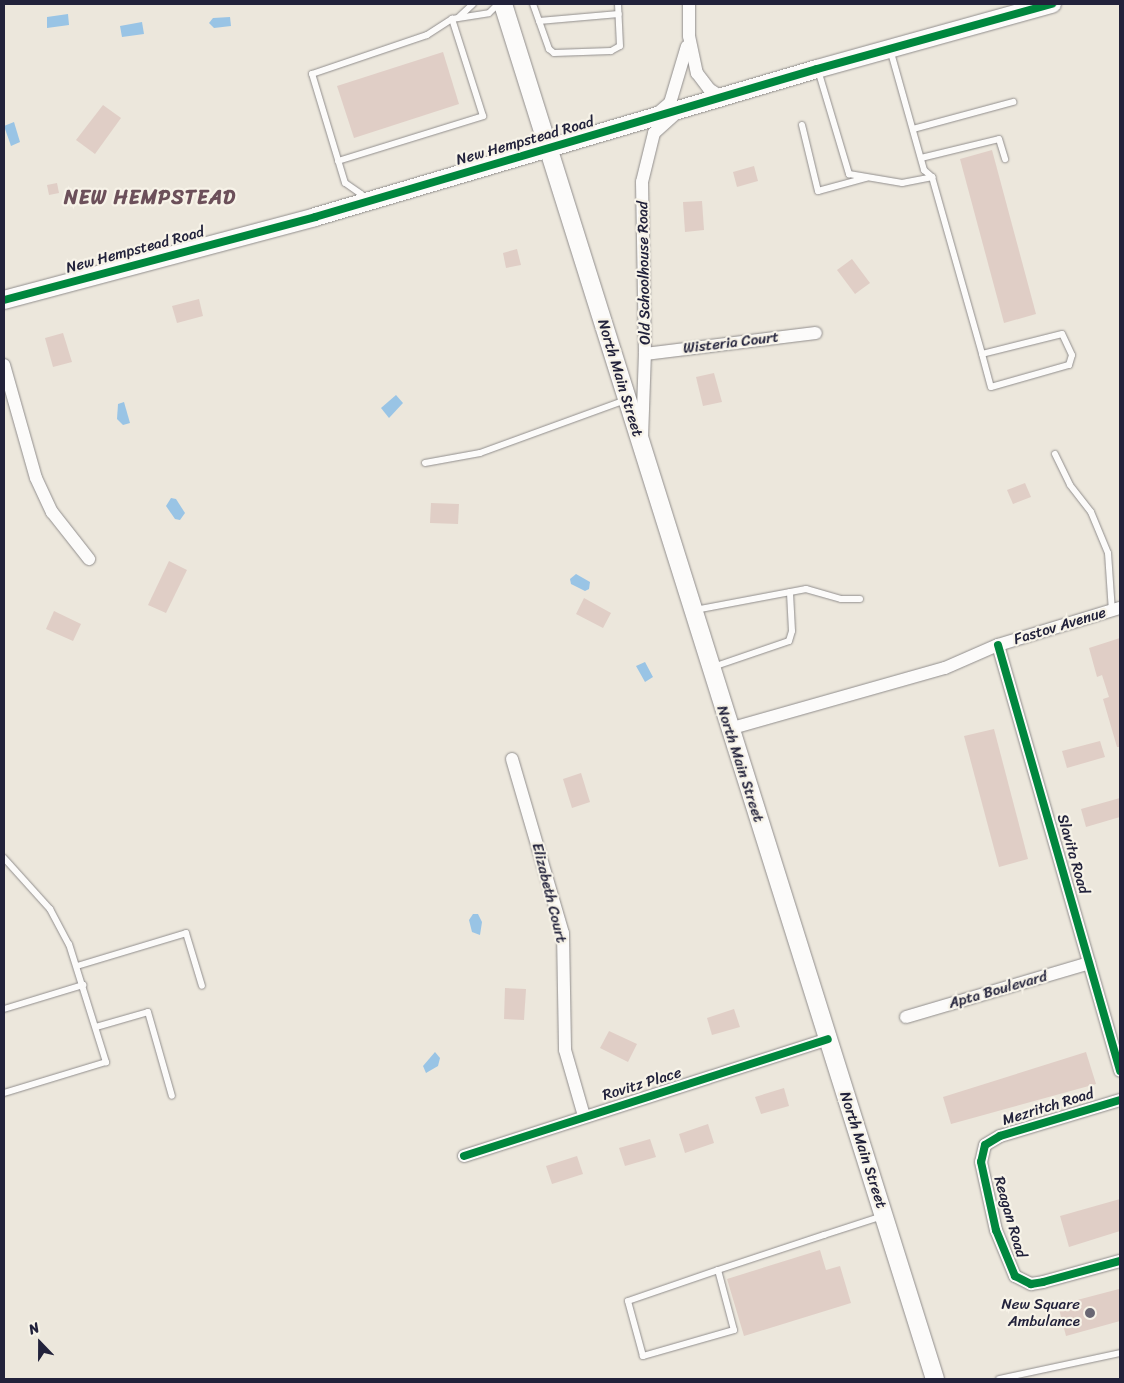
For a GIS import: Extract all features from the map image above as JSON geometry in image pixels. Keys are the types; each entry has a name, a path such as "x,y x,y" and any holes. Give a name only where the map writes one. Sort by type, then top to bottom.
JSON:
{"main road":[{"name":"North Main Street","path":"503,4 550,148 710,669 935,1379"},
{"name":"New Hempstead Road","path":"4,300 363,202 649,120 818,68 1052,4"}],"street":[{"path":"689,4 689,36 697,73 709,89 723,98"},
{"path":"649,120 670,103 689,36"},
{"name":"Old Schoolhouse Road","path":"642,450 645,354 642,182 654,133 682,110"},
{"name":"Wisteria Court","path":"645,354 816,333"},
{"path":"4,365 36,478 52,512 89,559"},
{"name":"Fastov Avenue","path":"729,729 945,668 998,645 1116,610"},
{"name":"Slavita Road","path":"998,645 1120,1071"},
{"name":"Elizabeth Court","path":"512,760 562,932 564,1050 584,1116"},
{"name":"Apta Boulevard","path":"906,1017 1089,963"},
{"name":"Rovitz Place","path":"464,1156 584,1116 828,1040"},
{"name":"Mezritch Road","path":"985,1145 1000,1136 1120,1100"},
{"name":"Reagan Road","path":"985,1145 981,1162 996,1230 1015,1276 1031,1284 1120,1261"}],"lane":[{"path":"363,202 361,194 345,182 312,74 427,35 456,18 473,4"},
{"path":"456,18 489,13 498,4"},
{"path":"533,4 549,49 554,52 611,51 620,46 618,4"},
{"path":"539,21 619,14"},
{"path":"338,161 483,116 456,18"},
{"path":"890,48 924,170 932,176 991,387 1068,365 1072,354 1062,334 982,354"},
{"path":"818,68 849,174 902,183 932,176"},
{"path":"913,129 1013,102"},
{"path":"802,125 818,191 872,177"},
{"path":"921,158 999,139 1005,159"},
{"path":"425,463 480,453 626,400"},
{"path":"1055,454 1070,484 1091,512 1108,553 1116,610"},
{"path":"692,610 806,590 841,600 860,599"},
{"path":"710,669 729,659 760,652 789,641 792,631 790,592"},
{"path":"4,858 50,909 69,944 106,1062 4,1093"},
{"path":"77,966 186,933 202,986"},
{"path":"4,1009 83,985"},
{"path":"96,1027 148,1012 172,1096"},
{"path":"718,1270 734,1330 643,1356 628,1301 718,1270 884,1216"},
{"path":"999,1379 1120,1353"}],"water":[{"path":"68,14 69,25 47,28 47,17"},
{"path":"230,17 231,26 214,28 209,23 213,18"},
{"path":"142,22 144,34 122,37 120,26"},
{"path":"14,122 20,142 11,146 4,126"},
{"path":"396,395 403,403 389,418 381,408"},
{"path":"124,402 130,423 123,425 117,419 118,404"},
{"path":"171,498 176,499 185,513 180,520 175,519 166,506"},
{"path":"576,574 590,582 589,589 585,591 571,584 570,579"},
{"path":"645,662 653,677 645,682 636,666"},
{"path":"473,914 478,914 482,922 480,935 472,932 469,920"},
{"path":"435,1052 440,1058 438,1066 426,1073 423,1066"}],"building":[{"path":"443,52 459,104 354,138 337,86"},
{"path":"103,105 121,118 95,154 76,140"},
{"path":"992,150 1036,314 1004,323 960,159"},
{"path":"754,166 758,181 737,187 733,172"},
{"path":"57,183 59,193 49,195 47,185"},
{"path":"702,201 704,230 685,232 683,202"},
{"path":"517,249 521,265 506,268 503,253"},
{"path":"852,259 870,283 855,294 837,270"},
{"path":"199,299 203,316 177,323 172,306"},
{"path":"63,333 72,362 53,367 45,338"},
{"path":"714,373 722,402 703,406 696,377"},
{"path":"1025,483 1031,497 1013,504 1007,490"},
{"path":"431,503 459,504 458,524 430,523"},
{"path":"169,561 187,570 166,613 148,605"},
{"path":"584,598 611,613 603,628 576,614"},
{"path":"54,611 81,624 73,641 46,629"},
{"path":"1120,638 1120,747 1117,747 1103,699 1109,697 1102,675 1097,677 1089,648"},
{"path":"994,729 1028,859 999,867 964,736"},
{"path":"1100,741 1105,757 1067,768 1062,751"},
{"path":"581,773 590,802 572,808 563,779"},
{"path":"1120,798 1120,817 1086,827 1081,809"},
{"path":"505,988 526,989 524,1020 504,1019"},
{"path":"734,1009 740,1027 712,1035 707,1018"},
{"path":"609,1031 637,1044 628,1062 600,1048"},
{"path":"1086,1052 1096,1084 951,1124 943,1097"},
{"path":"784,1088 789,1106 761,1114 755,1097"},
{"path":"708,1124 714,1143 685,1153 679,1134"},
{"path":"650,1139 656,1157 625,1166 619,1148"},
{"path":"577,1156 583,1174 552,1184 546,1166"},
{"path":"1120,1199 1120,1231 1069,1247 1060,1216"},
{"path":"820,1250 826,1270 840,1266 851,1303 744,1336 727,1279"},
{"name":"New Square Ambulance","path":"1119,1289 1120,1321 1066,1336 1058,1305"}],"cycle path":[{"path":"4,300 315,217 817,69 1052,4"},
{"path":"998,645 1120,1071"},
{"path":"464,1156 828,1039"},
{"path":"1120,1100 1000,1136 985,1145 981,1162 996,1230 1015,1276 1031,1284 1120,1261"}],"place":[{"name":"New Square Ambulance","path":"1090,1313"}],"district":[{"name":"NEW HEMPSTEAD","path":"150,197"}]}
